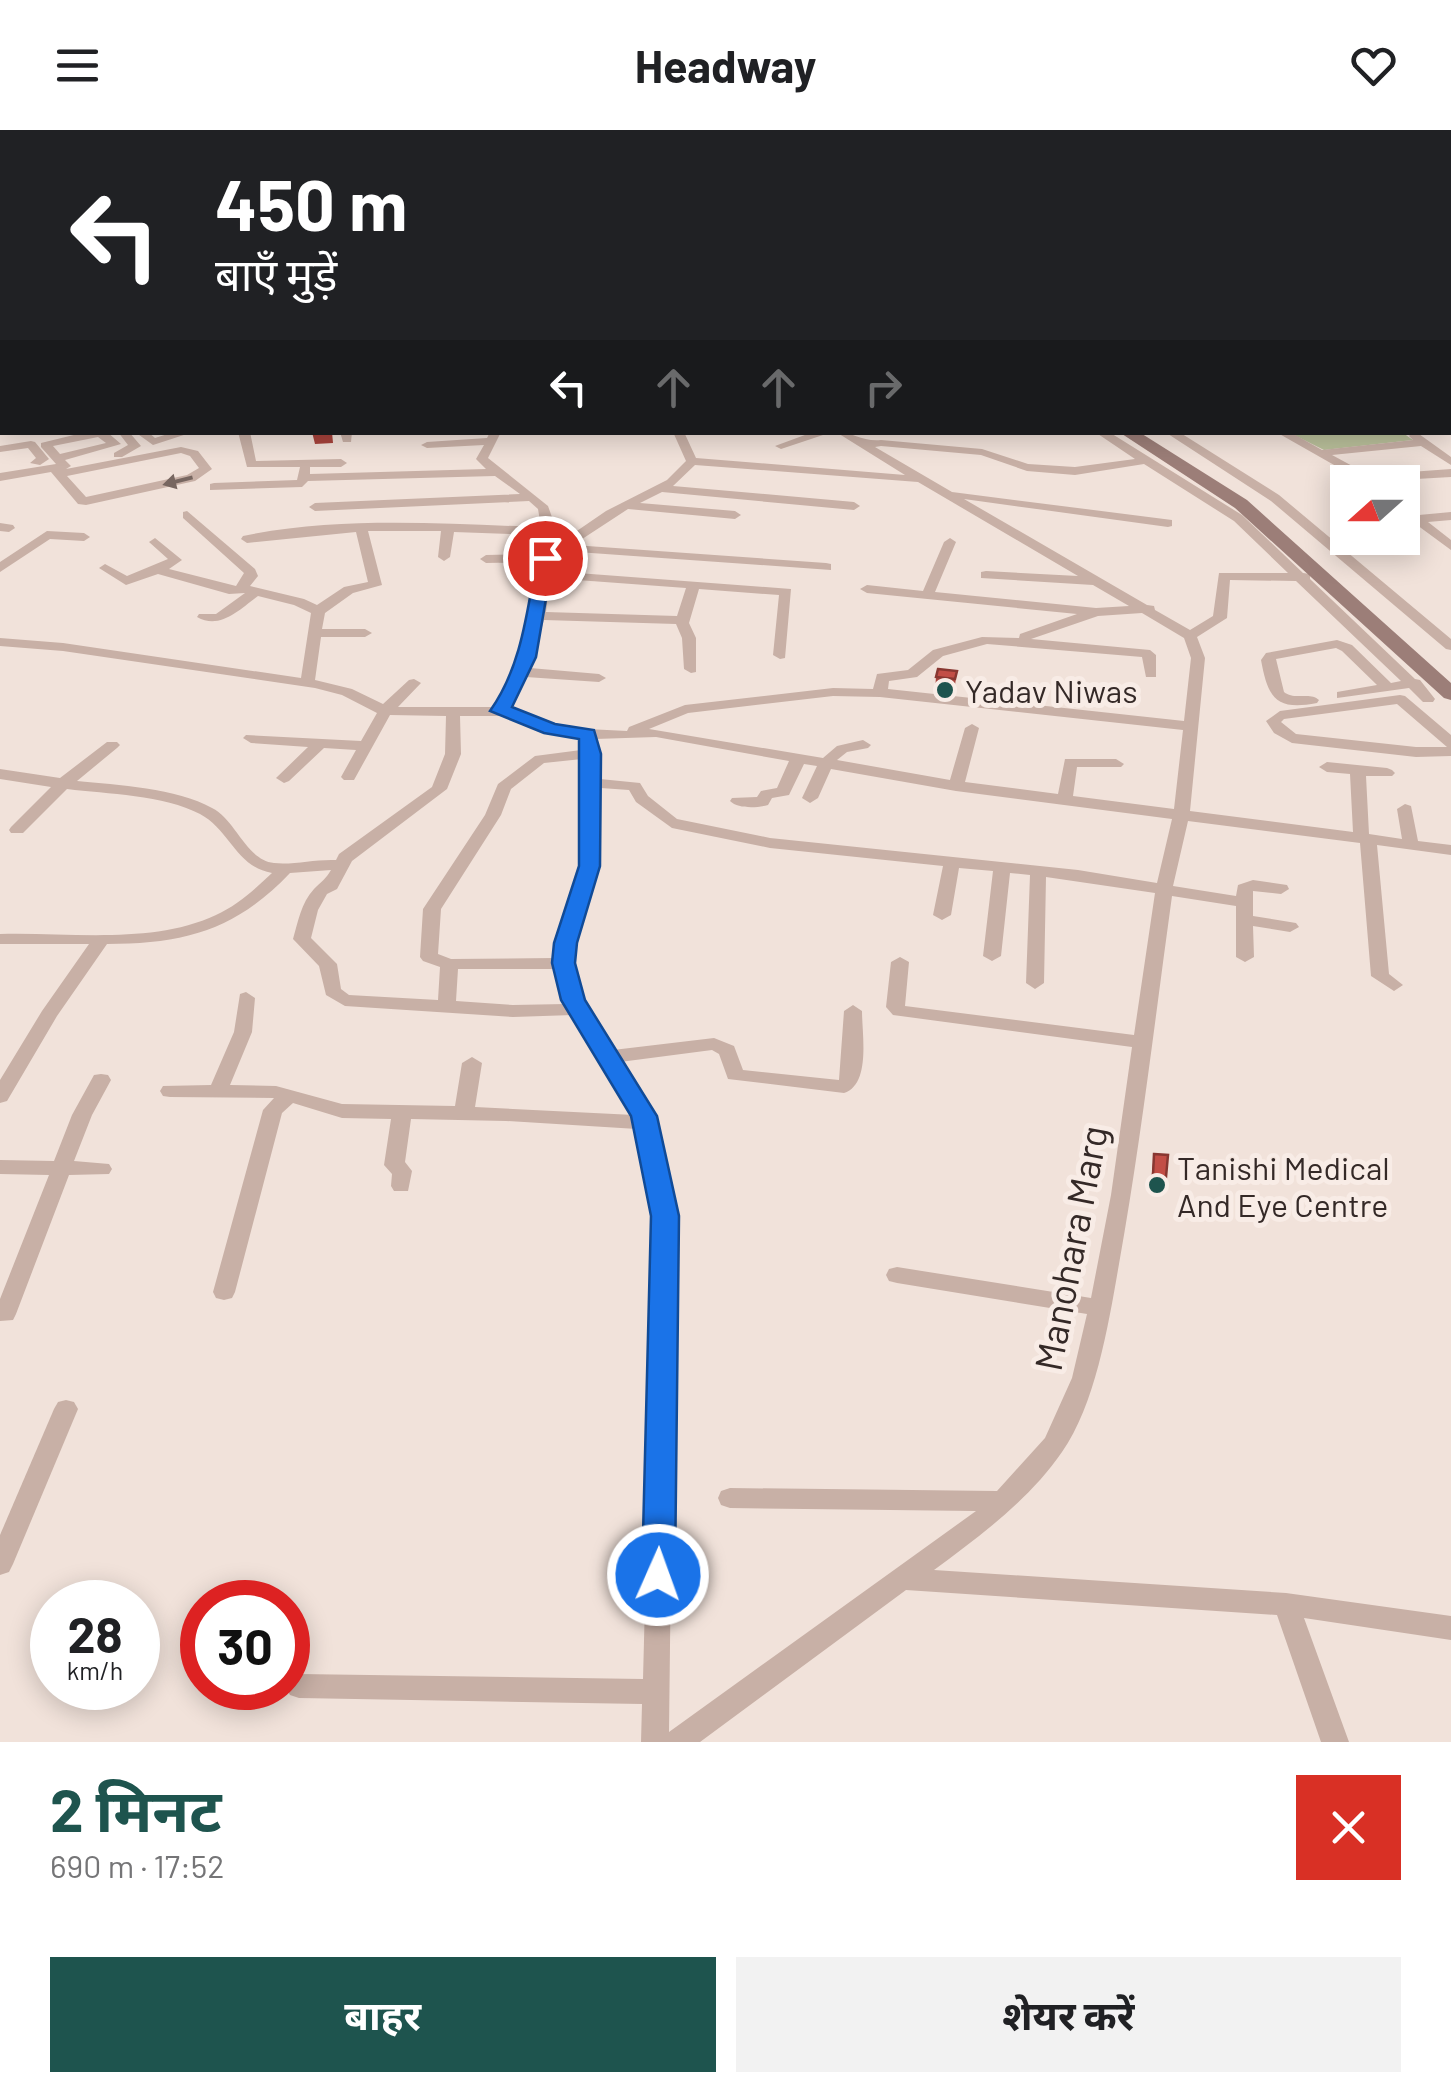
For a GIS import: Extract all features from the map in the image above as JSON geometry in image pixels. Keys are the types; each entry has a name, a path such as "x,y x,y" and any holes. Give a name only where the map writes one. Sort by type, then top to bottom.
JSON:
{"main road":[{"path":"1132,435 1241,504 1321,577 1443,675"},
{"path":"1151,435 1259,504 1443,675 1451,695"}],"street":[{"path":"0,474 65,467 182,450 194,454 206,469 191,478 86,502 65,467 46,444 86,435"},
{"path":"65,467 115,444 104,435"},
{"path":"65,467 134,450 125,435"},
{"path":"144,435 153,442 178,435"},
{"path":"245,435 251,465 305,475 341,463"},
{"path":"679,435 692,461"},
{"path":"780,446 818,435"},
{"path":"846,435 1150,609 1190,636 1220,618 1224,576 1321,577"},
{"path":"1105,435 1238,518 1428,699"},
{"path":"1175,435 1275,498 1451,646"},
{"path":"1286,435 1341,465"},
{"path":"1414,435 1451,462"},
{"path":"427,444 495,437"},
{"path":"495,437 481,456 545,511 546,530 545,574 537,616 521,672 500,711"},
{"path":"863,445 881,442 982,452 1027,467 1075,471 1144,460"},
{"path":"1321,454 1424,442"},
{"path":"0,448 28,444 44,459 0,474"},
{"path":"692,461 923,479"},
{"path":"486,559 545,558 565,548 600,520 662,489 680,477 692,461"},
{"path":"214,487 305,475 496,472"},
{"path":"1420,476 1451,473"},
{"path":"305,475 322,532"},
{"path":"662,489 854,506"},
{"path":"946,492 1168,523"},
{"path":"314,506 531,497"},
{"path":"628,506 735,515"},
{"path":"187,515 250,572 242,585 250,591"},
{"path":"1420,519 1451,516"},
{"path":"1420,521 1451,546"},
{"path":"248,539 281,532 361,528 546,530"},
{"path":"318,611 349,590 375,585 361,528"},
{"path":"444,557 448,528"},
{"path":"0,568 48,535 84,537"},
{"path":"105,568 132,581 176,560 155,542"},
{"path":"927,596 950,542"},
{"path":"565,548 826,567"},
{"path":"158,570 229,590 299,602 318,611"},
{"path":"545,574 786,592 780,655"},
{"path":"986,575 1096,581"},
{"path":"691,669 689,638 682,620 693,587"},
{"path":"867,589 1096,612 1150,609"},
{"path":"204,617 219,618 250,591"},
{"path":"307,682 318,611"},
{"path":"1018,640 1096,612"},
{"path":"537,616 682,620"},
{"path":"317,633 365,632"},
{"name":"Manohara Marg","path":"678,1742 990,1514 1054,1445 1083,1378 1100,1308 1144,1042 1164,890 1182,812 1198,658 1190,636"},
{"path":"880,693 882,678 912,674 938,653 977,641 1018,640 1144,654 1150,656 1152,674"},
{"path":"0,642 63,647 307,682 347,692 385,711 514,713 589,744"},
{"path":"1388,688 1337,644 1276,653 1268,660 1274,692 1290,702 1388,688 1443,675"},
{"path":"521,672 599,678"},
{"path":"349,778 385,711 414,684"},
{"path":"564,963 450,964 429,958 432,909 493,815 504,787 540,759 624,735 685,709 833,692 880,693 1192,726"},
{"path":"1408,704 1451,695"},
{"path":"1400,699 1450,745 1416,752 1292,738 1273,721 1280,715 1400,699"},
{"path":"453,714 454,754 439,789 340,864 332,884 321,891 308,910 302,939 328,964 332,990 345,1000 513,1011 578,1009"},
{"path":"956,786 972,728"},
{"path":"624,735 656,733 956,786 1182,812 1451,850"},
{"path":"252,738 364,746"},
{"path":"1397,740 1450,745"},
{"path":"284,778 320,743"},
{"path":"589,744 590,866 565,943 564,963 578,1009 646,1124 665,1216 655,1742"},
{"path":"16,830 64,783 112,745"},
{"path":"810,798 826,764 842,746 863,745"},
{"path":"738,801 762,802 767,794 783,792 800,758"},
{"path":"1065,800 1070,762 1116,764"},
{"path":"1327,767 1386,773"},
{"path":"1358,770 1380,976 1394,985"},
{"path":"0,774 165,798 203,809 226,825 258,864 284,870 311,862 340,864"},
{"path":"592,784 634,786 642,799 672,824 770,843 1038,871 1164,890 1290,927"},
{"path":"1404,809 1411,845"},
{"path":"942,915 952,862"},
{"path":"992,956 1002,868"},
{"path":"0,939 100,941 180,935 206,927 262,898 284,870"},
{"path":"1035,983 1038,871"},
{"path":"1245,957 1242,910 1248,886 1281,889"},
{"path":"412,906 432,909"},
{"path":"0,1096 48,1015 100,941"},
{"path":"900,962 895,1007 900,1011 1144,1042"},
{"path":"446,1004 450,964"},
{"path":"219,1088 242,1032 246,998"},
{"path":"609,1056 714,1044 727,1050 734,1075 844,1087 850,1078 854,1011"},
{"path":"464,1113 472,1063"},
{"path":"4,1314 60,1169 101,1080"},
{"path":"170,1090 276,1092 342,1111 464,1113 646,1124"},
{"path":"224,1292 273,1110 288,1097"},
{"path":"401,1186 402,1171 394,1161 402,1111"},
{"path":"0,1167 102,1170"},
{"path":"897,1275 1100,1308"},
{"path":"0,1564 66,1409"},
{"path":"730,1498 1003,1501"},
{"path":"902,1579 1286,1604 1451,1628"},
{"path":"1286,1604 1335,1742"},
{"path":"310,1686 654,1692"}],"green space":[{"path":"1294,435 1406,435 1413,440 1324,450"}],"building":[{"path":"938,669 957,671 955,679 936,677"},
{"path":"1154,1154 1168,1155 1166,1177 1153,1175"}],"place":[{"name":"Yadav Niwas","path":"945,690"},
{"name":"Tanishi Medical And Eye Centre","path":"1157,1185"}],"route":[{"path":"545,558 527,657 513,693 500,711 551,729 588,734 592,784 590,866 565,943 564,963 573,1000 644,1116 665,1216 658,1575"}]}
